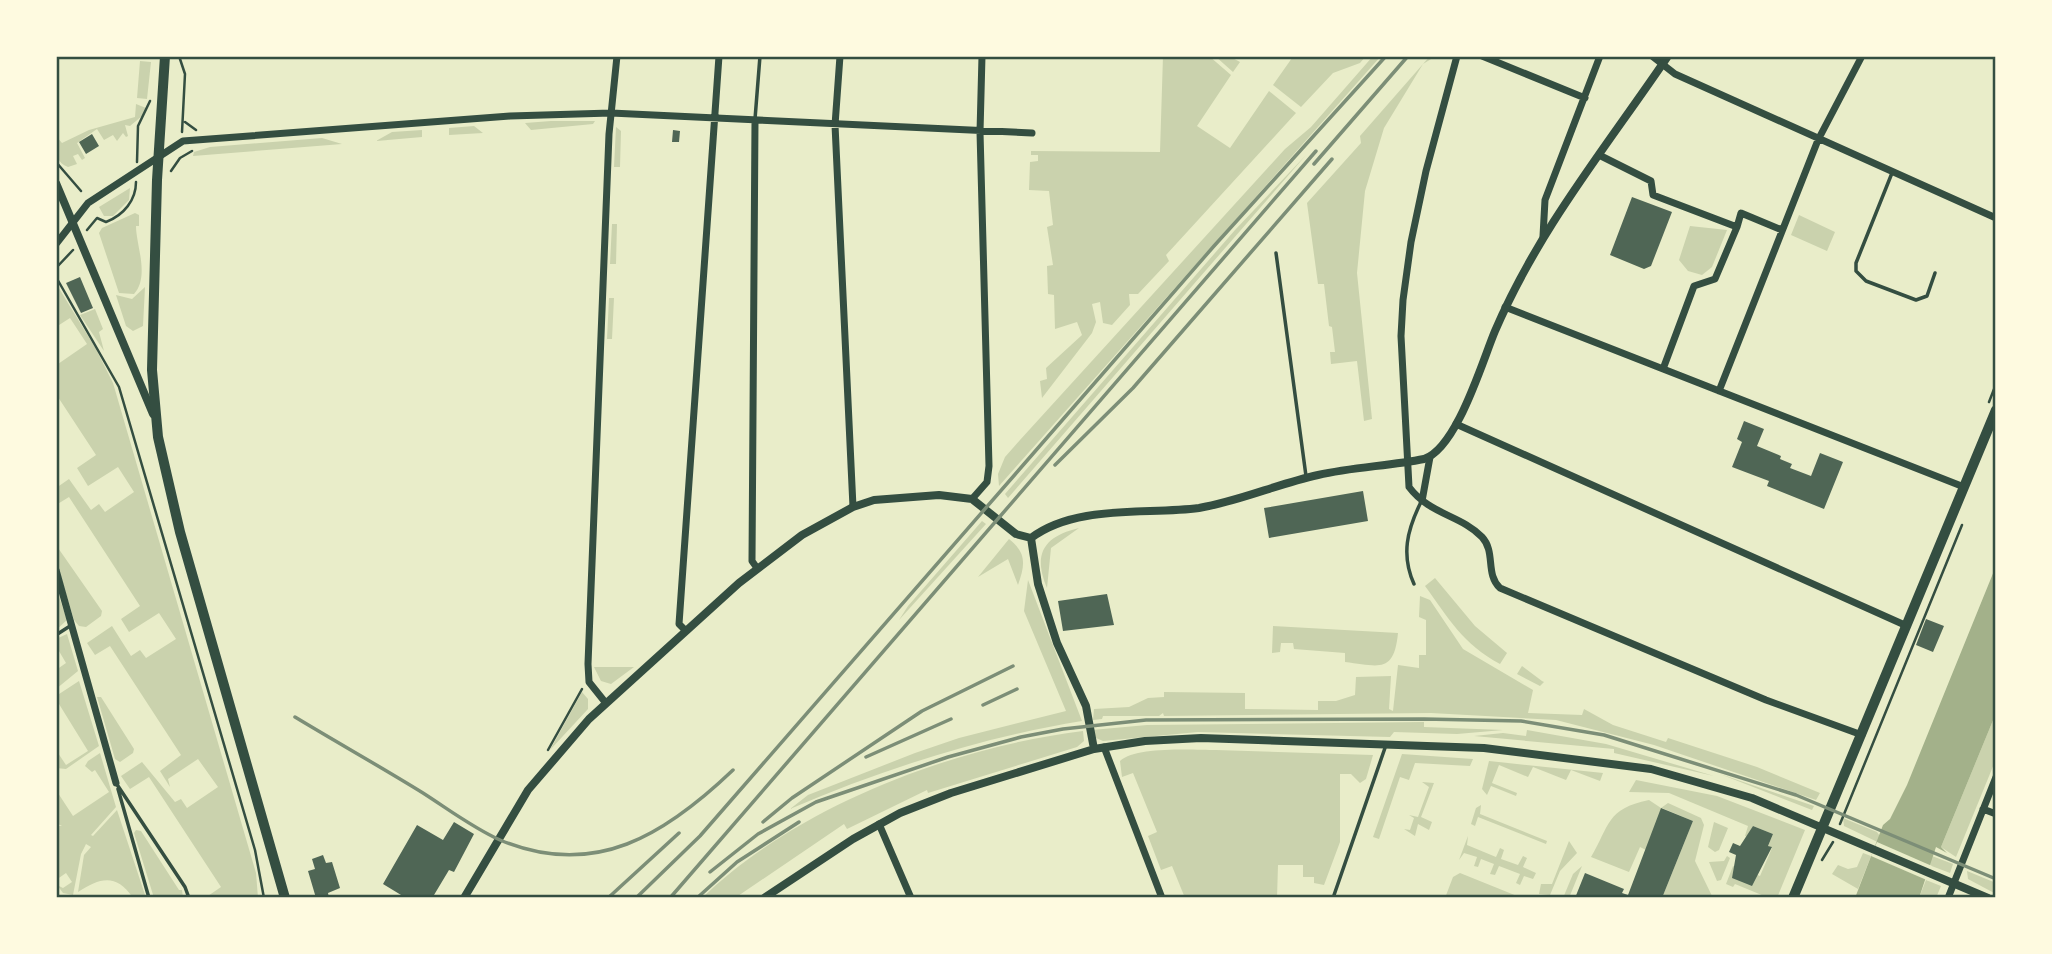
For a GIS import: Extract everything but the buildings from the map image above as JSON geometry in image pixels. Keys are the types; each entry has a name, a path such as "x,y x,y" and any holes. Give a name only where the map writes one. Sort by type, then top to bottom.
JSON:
{"main road":[{"path":"165,56 152,370 156,420 180,532 285,898"},
{"path":"1793,898 1996,410"}],"street":[{"path":"606,702 589,682 611,113 617,56"},
{"path":"685,630 680,624 719,56"},
{"path":"840,56 835,125 853,508"},
{"path":"972,499 987,482 989,466 980,132 982,56"},
{"path":"1457,56 1426,172 1411,242 1401,336 1409,486 1422,501 1472,529 1485,541 1492,578 1500,588 1766,700 1862,735"},
{"path":"1482,56 1585,98"},
{"path":"1543,236 1545,200 1600,56"},
{"path":"1652,56 1675,74 1996,218"},
{"path":"1031,538 1040,531 1074,520 1207,506 1256,496 1306,478 1430,457 1444,445 1456,424 1505,307 1543,236 1668,56"},
{"path":"1719,391 1818,140 1862,56"},
{"path":"56,244 88,203 183,141 510,116 611,113 1032,133"},
{"path":"754,564 755,121"},
{"path":"1599,155 1651,181 1653,195 1737,227"},
{"path":"56,183 74,220 156,420"},
{"path":"1662,369 1694,286 1715,279 1741,214 1782,230"},
{"path":"1505,307 1964,487"},
{"path":"1456,424 1908,626"},
{"path":"1422,501 1430,457"},
{"path":"464,898 498,839 549,762 606,702 754,564 853,508 901,496 939,495 972,499 1016,534 1031,538"},
{"path":"1031,538 1038,584 1046,611 1057,643 1086,706 1094,749"},
{"path":"56,570 116,783"},
{"path":"765,898 879,824 951,793 1094,749 1201,737 1387,743 1519,751 1651,769 1714,785 1823,826 1988,898"},
{"path":"1104,747 1163,898"},
{"path":"1948,898 1996,777"},
{"path":"1983,809 1996,814"},
{"path":"879,824 911,898"}],"lane":[{"path":"755,121 760,56"},
{"path":"1893,171 1856,263 1856,271 1866,281 1916,300 1927,296 1935,273"},
{"path":"1276,253 1306,478"},
{"path":"1414,584 1407,565 1407,537 1422,501"},
{"path":"56,635 71,625"},
{"path":"1333,898 1387,743"},
{"path":"116,783 149,898"},
{"path":"116,783 185,887 189,898"}],"path":[{"path":"179,56 185,74 182,128"},
{"path":"137,160 138,126 150,99"},
{"path":"172,171 183,157"},
{"path":"56,162 81,191"},
{"path":"92,225 97,218 103,222 115,218 136,194"},
{"path":"56,268 73,250"},
{"path":"56,277 119,387 255,850 264,898"},
{"path":"1840,827 1963,522"},
{"path":"549,762 548,745 580,690 589,682"},
{"path":"1827,856 1835,839"}],"shaded area":[{"path":"1163,56 1209,56 1231,75 1197,126 1230,148 1269,91 1296,113 1166,255 1169,261 1138,294 1129,294 1130,305 1112,325 1103,323 1100,302 1092,304 1096,322 1092,333 1042,398 1040,381 1047,379 1046,368 1082,335 1077,322 1055,329 1054,295 1048,294 1047,266 1053,265 1047,227 1053,225 1049,191 1029,190 1030,162 1038,161 1038,155 1031,155 1031,151 1160,152"},
{"path":"1215,56 1229,56 1240,62 1233,72"},
{"path":"1290,56 1366,56 1360,63 1333,73 1301,107 1273,85 1292,58"},
{"path":"1373,56 1381,56 999,486 998,474 1005,457 1285,149 1311,127"},
{"path":"140,61 151,62 147,99 137,98"},
{"path":"1423,64 1384,128 1365,191 1357,273 1372,419 1364,421 1357,361 1331,364 1330,352 1335,352 1332,327 1329,326 1324,284 1318,284 1307,203 1361,143 1360,136"},
{"path":"136,104 146,108 142,116 130,126 125,125 128,136 123,133 117,141 113,135 104,140 97,129 77,143 85,158 82,160 78,154 73,156 77,164 68,167 60,162 56,136 62,143 89,130 135,117"},
{"path":"595,121 593,124 531,130 525,123"},
{"path":"474,126 483,133 449,135 449,128"},
{"path":"616,127 621,131 620,167 614,167"},
{"path":"422,130 422,137 376,141 392,132"},
{"path":"322,138 342,144 193,156 194,152 210,147"},
{"path":"1306,155 1008,498 1005,494 1235,230"},
{"path":"130,188 129,200 113,216 104,216 99,207"},
{"path":"135,213 139,215 139,226 136,226 141,278 134,294 119,293 99,233 102,228"},
{"path":"1799,215 1835,232 1827,251 1791,235"},
{"path":"612,224 617,224 616,264 610,264"},
{"path":"1690,226 1727,230 1712,267 1702,275 1688,271 1679,260"},
{"path":"57,285 96,349 113,383 256,873 258,898 205,898 221,887 149,777 130,789 121,776 142,762 175,802 181,799 187,808 218,787 198,759 168,779 170,787 160,771 181,755 110,646 95,655 87,643 112,626 131,656 140,650 146,658 176,639 159,613 129,632 121,619 140,606 69,497 56,505 56,488 69,479 91,510 99,504 105,512 134,492 118,467 88,486 77,468 96,455 56,394 56,361 58,364 87,344 70,318 56,327"},
{"path":"145,287 143,326 133,331 126,326 116,295 132,299"},
{"path":"609,298 614,298 612,339 607,339"},
{"path":"95,309 103,329 99,332 104,351 80,315"},
{"path":"982,521 986,524 899,620 908,606"},
{"path":"1079,528 1051,548 1047,588 1041,565 1045,548 1058,536"},
{"path":"1009,539 1022,554 1022,571 1018,585 1008,559 978,577"},
{"path":"56,545 102,611 101,616 86,627 79,626 74,620 56,560"},
{"path":"1996,566 1996,713 1941,847 1947,853 1936,847 1919,898 1855,898 1883,825 1890,819 1907,785"},
{"path":"1435,578 1475,626 1507,653 1500,664 1476,648 1450,620 1425,586"},
{"path":"1028,580 1082,721 1008,736 934,756 790,809 808,795 915,753 959,738 1066,711 1024,611"},
{"path":"56,588 67,620 56,630"},
{"path":"1420,596 1430,600 1463,649 1533,690 1528,713 1582,715 1584,709 1613,725 1666,742 1668,738 1757,767 1820,793 1816,800 1654,745 1556,720 1431,713 1164,716 1163,713 1159,716 1103,716 1102,719 1093,720 1094,709 1129,707 1148,698 1164,697 1164,692 1245,693 1245,709 1318,710 1318,701 1336,701 1355,695 1356,677 1391,676 1389,709 1393,711 1398,665 1419,668 1419,655 1426,655 1426,620 1419,617"},
{"path":"1273,626 1398,633 1393,655 1388,661 1367,665 1345,662 1345,653 1294,649 1293,643 1281,643 1280,652 1272,653"},
{"path":"67,634 78,671 56,689 56,670 66,663 56,646 56,639"},
{"path":"1522,666 1544,682 1540,686 1517,674"},
{"path":"594,667 634,667 611,684 601,681"},
{"path":"79,681 99,746 66,769 56,768 56,750 66,765 88,751 59,704 56,706 56,696"},
{"path":"582,692 588,699 588,709 550,750"},
{"path":"97,697 101,697 134,749 133,753 120,762 115,759"},
{"path":"1996,713 1996,759 1956,857 1941,847"},
{"path":"1424,722 1424,727 1503,730 1457,734 1394,732 1390,737 1198,732 1103,741 1096,738 1092,730 1147,725"},
{"path":"1527,730 1606,744 1714,776 1614,753 1614,749 1474,736 1503,733 1526,736"},
{"path":"1083,731 1084,741 1077,747 928,793 927,790 847,829 844,824 735,898 702,898 740,865 783,835 879,786 982,751"},
{"path":"1216,750 1373,755 1366,779 1360,783 1351,774 1340,774 1340,842 1324,885 1314,883 1314,877 1303,877 1303,865 1278,865 1277,898 1185,898 1172,866 1161,870 1148,836 1157,832 1133,773 1122,777 1120,761 1128,756 1152,751"},
{"path":"100,753 116,807 91,835 93,836 117,810 146,898 133,898 120,885 107,880 78,892 84,855 91,847 86,844 81,854 73,895 63,893 57,885 63,888 72,882 66,873 56,880 56,826 62,826 56,823 56,790 73,816 109,792 95,770 92,772 85,766"},
{"path":"1402,754 1473,759 1470,766 1415,763 1409,780 1400,777 1379,839 1373,837"},
{"path":"1489,761 1603,773 1600,781 1571,770 1566,780 1533,767 1528,777 1499,765 1492,783 1517,793 1516,796 1491,786 1487,795 1482,789"},
{"path":"1720,774 1814,806 1812,810"},
{"path":"1636,780 1717,796 1805,830 1777,898 1769,898 1735,884 1733,887 1726,884 1733,866 1760,876 1772,848 1768,846 1773,834 1753,826 1748,837 1745,836 1748,826 1669,793 1629,792"},
{"path":"1422,782 1434,783 1421,817 1432,822 1429,830 1418,824 1415,836 1404,829 1410,830 1414,818 1409,815 1418,817 1429,787"},
{"path":"1649,800 1661,808 1668,803 1701,818 1704,825 1695,861 1713,898 1662,898 1693,821 1662,808 1646,850 1640,847 1629,872 1591,857 1606,827 1617,814 1624,808"},
{"path":"1481,805 1480,814 1547,841 1546,844 1478,817 1475,826 1471,824 1476,808"},
{"path":"1843,818 1877,832 1888,847 1844,826"},
{"path":"1714,822 1728,828 1719,850 1715,852 1708,847"},
{"path":"136,830 141,831 179,890 182,890 183,898 154,898 134,833"},
{"path":"1468,836 1467,845 1496,857 1500,848 1504,850 1501,859 1518,865 1523,856 1527,858 1523,867 1536,873 1533,879 1524,876 1520,885 1516,883 1520,874 1499,866 1495,875 1490,874 1494,864 1481,859 1478,867 1474,866 1477,857 1464,853 1459,860"},
{"path":"1569,841 1577,853 1560,871 1550,895 1539,894 1541,884 1552,884"},
{"path":"1863,853 1871,856 1858,889 1832,874 1838,865 1848,869 1857,867"},
{"path":"1727,856 1730,858 1721,880 1717,881 1709,862 1724,861"},
{"path":"1932,856 1953,864 1950,873 1929,865"},
{"path":"1582,866 1569,898 1563,898 1573,874"},
{"path":"1967,871 1996,883 1996,894 1968,879"},
{"path":"1460,873 1522,898 1445,898 1453,877"},
{"path":"1926,880 1941,886 1936,898 1919,898"}],"pier":[{"path":"1877,842 1932,866 1929,881 1871,856"}],"railway":[{"path":"636,898 700,836 1214,246 1386,56"},
{"path":"1314,164 1408,56"},
{"path":"670,898 1316,151"},
{"path":"1055,465 1133,388 1332,159"},
{"path":"763,822 792,798 922,711 1013,666"},
{"path":"983,705 1017,689"},
{"path":"295,717 480,830 500,840 535,851 567,855 598,852 627,844 655,831 682,814 733,770"},
{"path":"866,757 951,719"},
{"path":"710,872 758,834 816,802 948,757 1021,737 1063,729 1146,720 1424,719 1521,721 1604,735 1796,795 1996,879"},
{"path":"697,898 737,862 799,822"},
{"path":"608,898 679,833"}]}
